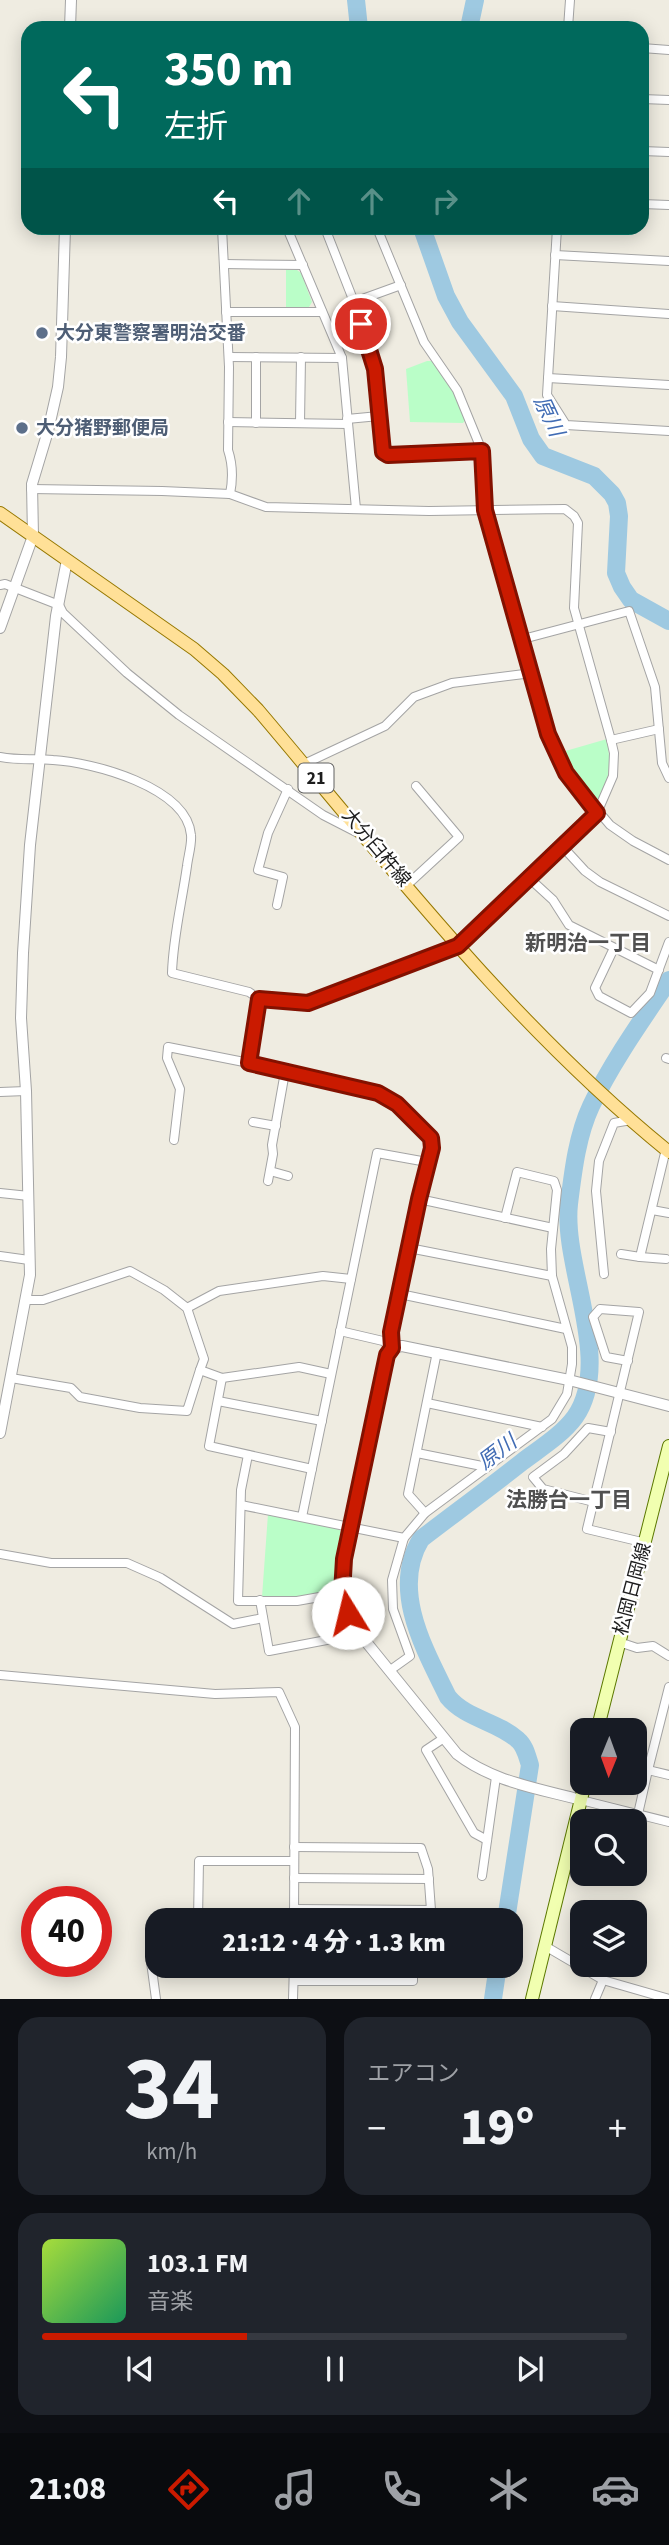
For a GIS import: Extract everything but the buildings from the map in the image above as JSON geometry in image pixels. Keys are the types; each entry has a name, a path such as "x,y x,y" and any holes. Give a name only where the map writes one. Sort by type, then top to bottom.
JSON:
{"main road":[{"name":"大分臼杵線","path":"0,513 194,649 223,674 258,710 515,1010 631,1120 668,1151"},
{"name":"松岡日岡線","path":"600,1718 669,1446"},
{"path":"532,1999 582,1796"}],"street":[{"path":"70,21 71,0"},
{"path":"568,21 570,0"},
{"path":"649,49 669,50"},
{"path":"649,99 669,100"},
{"path":"649,151 669,152"},
{"path":"649,204 669,205"},
{"path":"0,628 33,536 31,489 58,387 65,235"},
{"path":"222,235 229,357 228,450 232,461 230,494"},
{"path":"290,235 342,358 356,509"},
{"path":"328,235 355,302 375,369 383,452 388,455 482,451"},
{"path":"380,235 424,342 457,390 482,451 485,510 548,734 566,773 597,813 610,825 669,860"},
{"path":"556,235 547,395 566,425 669,431"},
{"path":"555,255 669,261"},
{"path":"224,264 303,265"},
{"path":"355,302 401,285"},
{"path":"552,306 669,314"},
{"path":"226,312 322,312"},
{"path":"229,357 342,358"},
{"path":"256,357 256,423"},
{"path":"300,423 301,358"},
{"path":"548,378 669,385"},
{"path":"228,422 300,423 348,421 379,416"},
{"path":"0,757 23,761 51,760 109,771 166,796 180,808 191,834 173,947 173,973 249,992 259,999 308,1003 458,946 597,813 613,776 614,754 611,740 579,624 574,596 578,526 574,516 558,508 485,510 266,506 230,494 31,489"},
{"path":"1,1427 26,1300 29,1196 26,1091 20,1018 23,953 30,845 63,574 67,560"},
{"path":"0,584 59,605 63,613 127,673 179,715 323,815 365,836"},
{"path":"523,639 628,611 655,687 662,762 669,778"},
{"path":"304,764 385,726 414,697 452,683 532,673"},
{"path":"611,740 659,729"},
{"path":"407,885 459,837 416,786"},
{"path":"277,905 283,877 258,870 268,833 288,789"},
{"path":"562,846 600,883 669,916"},
{"path":"528,878 553,900 569,925 659,970"},
{"path":"614,948 595,988 599,996 631,1013 650,993 669,942"},
{"path":"249,1063 259,999"},
{"path":"174,1140 180,1089 167,1058 168,1047 378,1093 397,1104 431,1138 432,1148 391,1332 392,1348 387,1355 350,1527 342,1593 358,1634 457,1754 473,1766 496,1777 618,1809"},
{"path":"285,1072 269,1176 288,1176"},
{"path":"0,1092 26,1091"},
{"path":"604,1274 596,1191 599,1161 614,1123 631,1120"},
{"path":"253,1122 275,1126"},
{"path":"640,1257 668,1151"},
{"path":"302,1517 377,1153 427,1163"},
{"path":"389,1671 410,1656 393,1609 392,1580 404,1538 425,1513 542,1427 560,1408 574,1382 572,1354 552,1276 551,1249 557,1189 554,1181 517,1172 505,1218"},
{"path":"0,1193 29,1196"},
{"path":"419,1199 553,1228"},
{"path":"652,1210 669,1213"},
{"path":"409,1248 552,1276"},
{"path":"621,1254 666,1259"},
{"path":"0,1256 29,1260"},
{"path":"11,1378 71,1388 80,1397 140,1408 187,1411 204,1359 187,1308 164,1290 130,1271 43,1300 26,1300"},
{"path":"187,1308 219,1291 323,1276 351,1279"},
{"path":"400,1294 566,1329"},
{"path":"628,1362 606,1357 593,1317 600,1309 639,1312 628,1362 587,1529 646,1543"},
{"path":"340,1331 383,1341 392,1348 402,1346 437,1352 669,1406"},
{"path":"425,1513 408,1494 437,1352"},
{"path":"200,1370 222,1378 299,1367 331,1374"},
{"path":"222,1378 209,1446 312,1469"},
{"path":"218,1401 322,1421"},
{"path":"427,1404 542,1427"},
{"path":"594,1502 543,1489 533,1477 564,1454 588,1428 611,1432"},
{"path":"417,1453 487,1467"},
{"path":"248,1455 241,1490 237,1601 297,1601 342,1593"},
{"path":"241,1505 404,1538"},
{"path":"0,1554 51,1563 127,1563 161,1578 233,1624 263,1618"},
{"path":"260,1600 269,1651 358,1634"},
{"path":"619,1642 637,1648 653,1646 669,1656"},
{"path":"0,1675 215,1694 279,1692 295,1727 294,1908"},
{"path":"669,1686 648,1770 669,1775"},
{"path":"659,1726 669,1729"},
{"path":"444,1738 426,1750 474,1833 487,1840"},
{"path":"482,1876 496,1777"},
{"path":"647,1816 669,1822"},
{"path":"295,1847 421,1848 429,1879 431,1908"},
{"path":"198,1908 199,1861 294,1861"},
{"path":"294,1878 429,1879"},
{"path":"545,1946 603,1980 669,1998"},
{"path":"153,1978 156,1999"},
{"path":"293,1978 293,1999"},
{"path":"293,1981 413,1981 413,1978"},
{"path":"595,1999 603,1980"}],"green space":[{"path":"286,270 297,270 301,273 312,302 309,307 286,307"},
{"path":"432,361 455,393 467,418 463,423 410,422 406,369"},
{"path":"607,739 609,770 599,801 575,778 562,752"},
{"path":"268,1514 339,1529 343,1535 335,1586 311,1596 262,1597"}],"waterway":[{"path":"356,0 358,21"},
{"name":"原川","path":"470,21 475,0"},
{"name":"原川","path":"424,235 446,296 460,322 514,396 531,439 543,456 594,476 612,494 619,516 616,573 622,587 631,600 669,621"},
{"name":"原川","path":"508,1908 530,1765 518,1740 501,1728 464,1710 448,1697 414,1620 409,1579 412,1559 421,1539 564,1430 575,1417 586,1394 590,1369 588,1342 569,1229 569,1204 576,1154 586,1118 608,1073 669,980"},
{"name":"原川","path":"493,1999 496,1978"}],"place":[{"name":"大分東警察署明治交番","path":"42,333"},
{"name":"大分猪野郵便局","path":"22,428"}],"district":[{"name":"新明治一丁目","path":"588,943"},
{"name":"法勝台一丁目","path":"569,1500"}],"route":[{"path":"348,1613 342,1593 344,1559 387,1355 392,1348 391,1332 432,1148 431,1138 397,1104 378,1093 249,1063 259,999 308,1003 458,946 597,813 566,773 548,734 485,510 482,451 388,455 383,452 375,369 361,324"}]}
